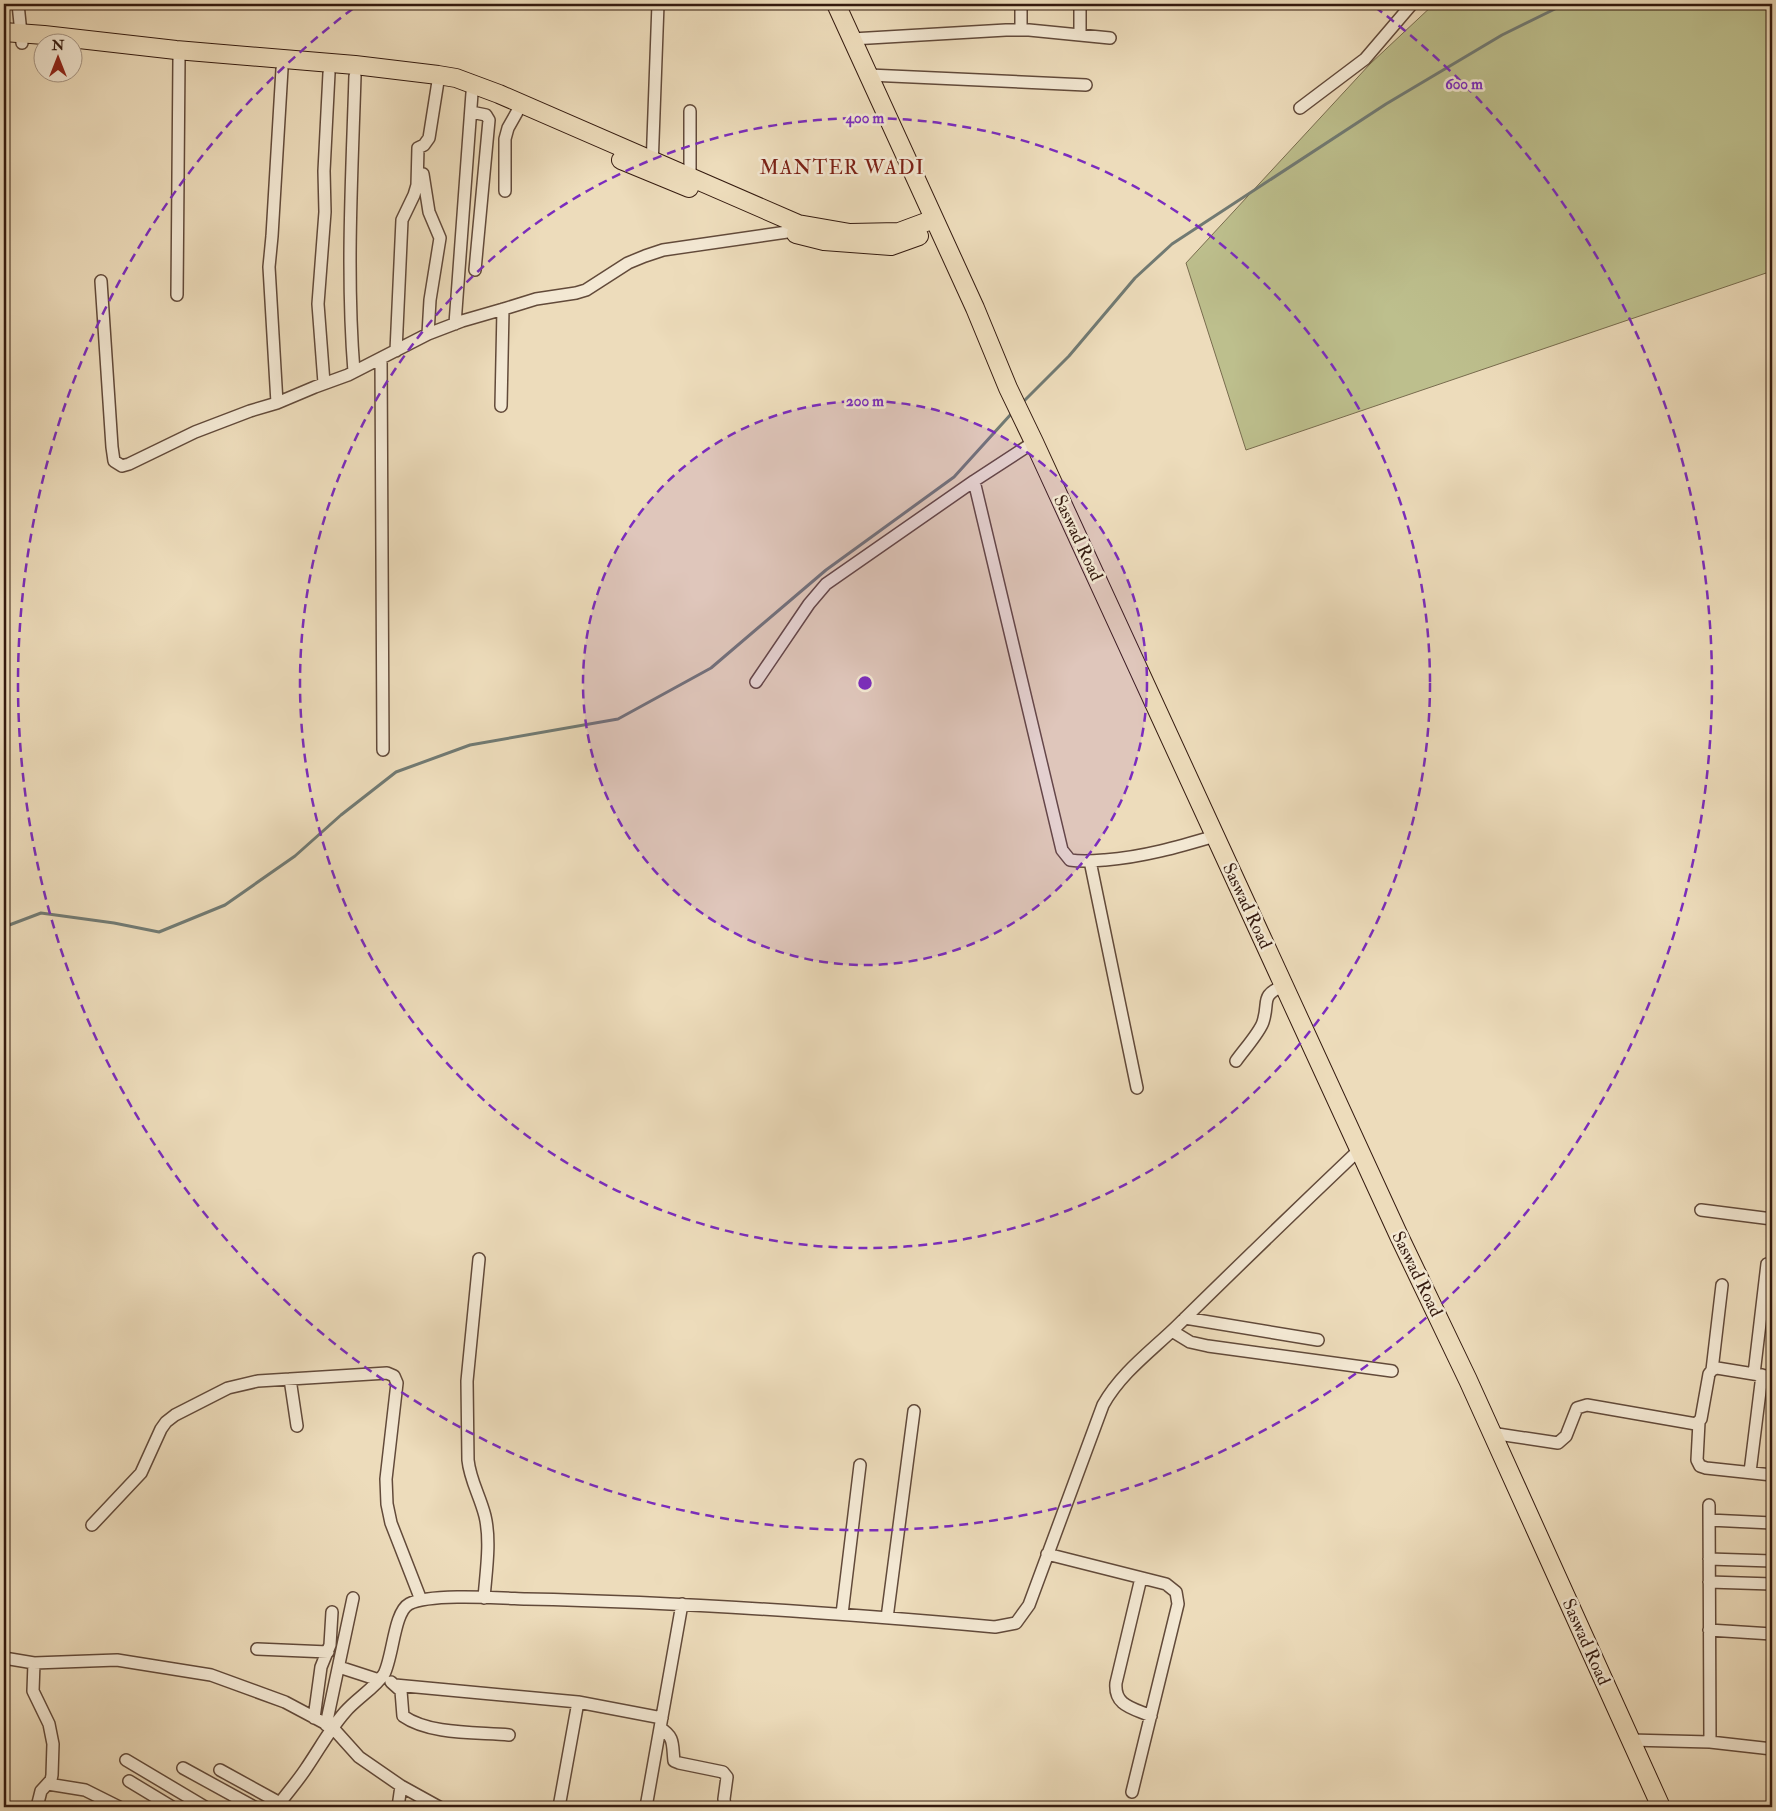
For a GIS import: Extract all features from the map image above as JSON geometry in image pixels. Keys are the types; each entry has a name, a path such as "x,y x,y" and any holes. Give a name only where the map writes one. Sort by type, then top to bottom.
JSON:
{"highway":[{"name":"Saswad Road","path":"836,4 975,308 1008,388 1492,1433 1661,1807"},
{"path":"4,32 32,42"},
{"path":"4,41 22,38 355,65 438,80 516,112 556,124"},
{"path":"82,50 355,76 464,81 652,167 690,188 824,241 854,245 891,246 936,224"},
{"path":"652,167 690,176 789,227"}],"street":[{"path":"18,4 22,38"},
{"path":"652,167 658,4"},
{"path":"1021,4 1021,30"},
{"path":"1080,4 1080,35"},
{"path":"1300,108 1366,59 1412,4"},
{"path":"852,39 1021,30 1110,38"},
{"path":"177,295 179,59"},
{"path":"277,403 269,262 282,69"},
{"path":"324,384 318,304 325,212 324,171 329,73"},
{"path":"869,75 1086,85"},
{"path":"354,372 350,271 355,76"},
{"path":"428,334 430,300 440,238 429,212 422,166 424,145 431,127 438,80"},
{"path":"455,324 472,93"},
{"path":"690,111 690,176"},
{"path":"472,112 486,116 489,120 476,270"},
{"path":"505,191 505,139 516,112"},
{"path":"396,351 402,220 417,185 418,148 424,145"},
{"path":"100,281 112,447 114,461 122,466 195,432 277,403 354,372 428,334 455,324 536,299 586,290 628,263 663,250 789,227"},
{"path":"501,406 503,309"},
{"path":"381,358 383,750"},
{"path":"756,682 808,604 826,584 974,481 1034,442"},
{"path":"974,481 1062,850 1070,860 1090,861 1126,858 1160,852 1215,836"},
{"path":"1090,861 1137,1088"},
{"path":"1236,1061 1263,1023 1267,997 1271,992 1284,985"},
{"path":"329,1726 381,1678 389,1662 400,1616 405,1607 421,1600 455,1597 682,1604 842,1614 995,1627 1016,1623 1028,1605 1103,1405 1112,1389 1122,1377 1360,1149"},
{"path":"1701,1210 1772,1219"},
{"path":"479,1260 467,1381 468,1460 469,1470 485,1515 487,1529 484,1598"},
{"path":"1750,1472 1762,1375 1767,1264"},
{"path":"1722,1285 1712,1370 1709,1374 1699,1422 1697,1460 1700,1466 1706,1468 1772,1475"},
{"path":"1185,1318 1318,1340"},
{"path":"1172,1331 1190,1342 1208,1346 1392,1371"},
{"path":"1712,1370 1717,1368 1762,1375"},
{"path":"92,1525 141,1472 161,1429 174,1415 228,1388 258,1381 360,1373 387,1373 394,1376 398,1383 386,1479 387,1504 391,1523 421,1600"},
{"path":"290,1379 297,1426"},
{"path":"1492,1433 1558,1443 1566,1436 1577,1408 1587,1405 1689,1423 1699,1422"},
{"path":"887,1618 914,1411"},
{"path":"842,1614 860,1465"},
{"path":"1709,1505 1710,1742"},
{"path":"1709,1520 1772,1523"},
{"path":"1048,1554 1166,1584 1176,1592 1178,1604 1132,1792"},
{"path":"1709,1559 1772,1561"},
{"path":"1141,1578 1115,1693 1119,1701 1151,1716"},
{"path":"1709,1582 1772,1584"},
{"path":"220,1770 279,1805 307,1768 329,1726 353,1598"},
{"path":"646,1807 682,1604"},
{"path":"314,1718 321,1667 328,1652 332,1612"},
{"path":"1709,1630 1772,1634"},
{"path":"257,1649 328,1652"},
{"path":"4,1658 34,1663 117,1660 211,1675 285,1702 329,1726 359,1757 401,1786 439,1807"},
{"path":"34,1663 33,1691 49,1724 53,1744 52,1775 42,1791 37,1807"},
{"path":"339,1667 381,1678 395,1685 401,1691 403,1716 408,1720 433,1728 510,1735"},
{"path":"395,1685 578,1702 661,1723 672,1737 674,1760 679,1763 723,1772 727,1777 724,1798 725,1807"},
{"path":"559,1807 578,1702"},
{"path":"1630,1740 1710,1742 1772,1749"},
{"path":"126,1760 205,1807"},
{"path":"183,1768 254,1807"},
{"path":"129,1781 172,1807"},
{"path":"48,1784 85,1790 119,1807"},
{"path":"398,1807 401,1786"}],"green space":[{"path":"1434,4 1772,4 1772,271 1246,450 1186,263 1370,64"}],"waterway":[{"path":"1022,403 1069,356 1135,278 1172,244 1386,104 1502,35 1565,4"},
{"path":"4,927 41,913 114,923 159,932 225,905 295,856 341,815 396,772 470,745 618,719 711,668 826,570 954,477 1012,413"}],"district":[{"name":"MANTER WADI","path":"842,167"}]}
